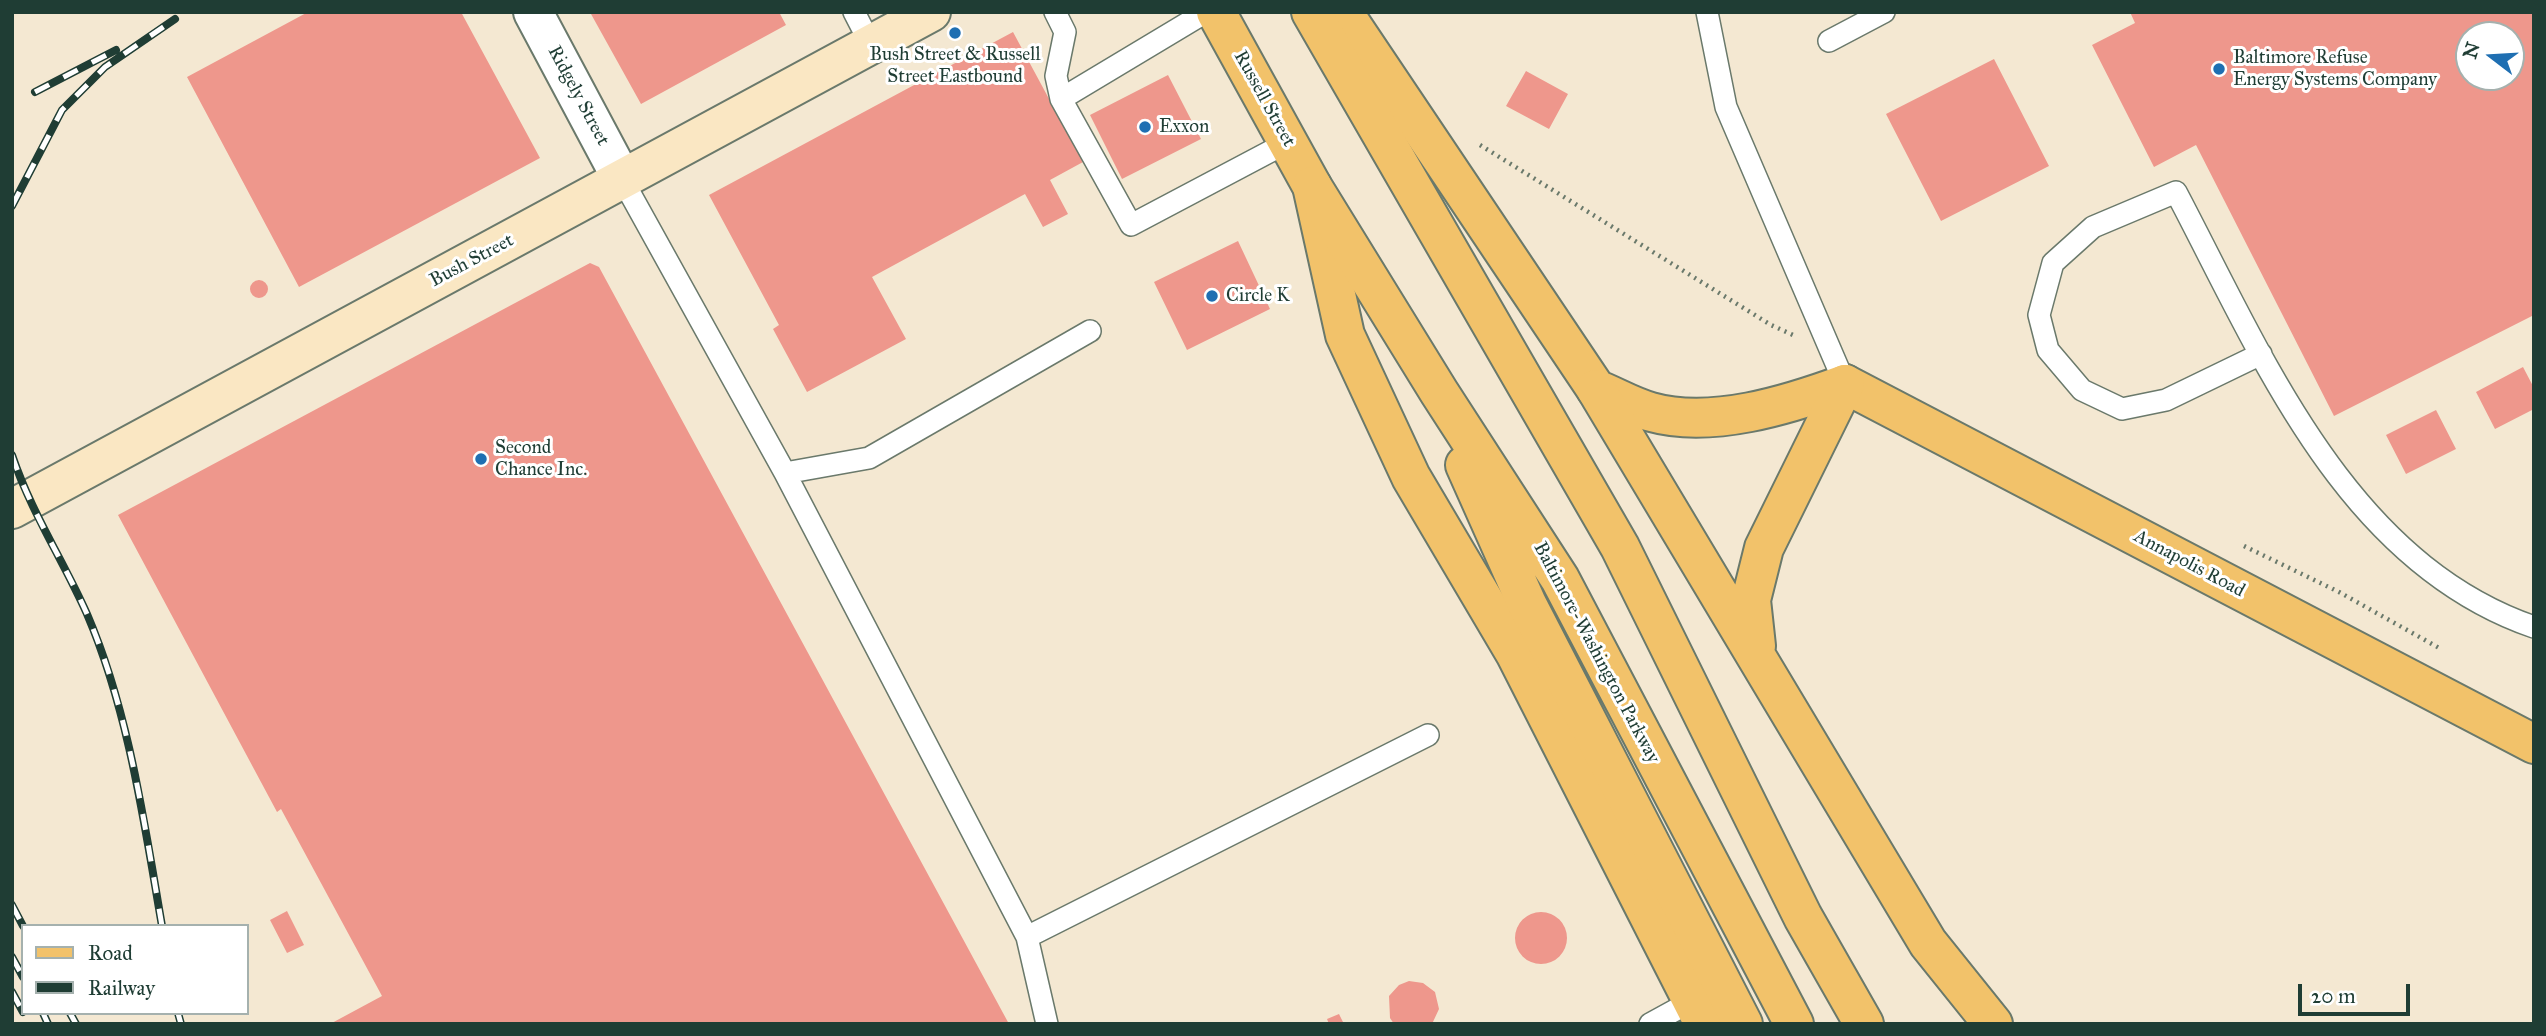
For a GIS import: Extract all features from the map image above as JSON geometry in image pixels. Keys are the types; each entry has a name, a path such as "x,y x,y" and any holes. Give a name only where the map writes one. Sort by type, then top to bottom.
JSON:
{"main road":[{"name":"Russell Street","path":"1216,12 1312,186"},
{"path":"1311,12 1620,547 1803,917 1864,1024"},
{"path":"1343,12 1596,389 1928,943 1993,1024"},
{"path":"1312,186 1345,335 1411,477 1515,653 1698,1012"},
{"name":"Baltimore-Washington Parkway","path":"1312,186 1439,392 1560,579 1750,946 1794,1024"},
{"path":"1596,389 1652,412 1692,416 1741,413 1788,405 1844,384"},
{"path":"1756,656 1751,600 1765,548 1844,384"},
{"name":"Annapolis Road","path":"1844,384 2534,744"},
{"path":"1439,392 1472,484 1527,604 1743,1024"}],"street":[{"name":"Bush Street","path":"12,509 622,179 862,28 931,12"},
{"name":"Ridgely Street","path":"535,13 622,179"}],"lane":[{"path":"1055,12 1065,32 1056,76 1060,99 1131,225 1288,142"},
{"path":"1060,99 1206,12"},
{"path":"1707,12 1726,107 1844,384"},
{"path":"1829,41 1884,12"},
{"path":"622,179 785,473 1027,937 1046,1024"},
{"path":"2262,354 2166,400 2122,409 2082,390 2048,350 2039,315 2053,263 2093,228 2176,192 2309,436 2368,513 2446,586 2534,627"},
{"path":"785,473 869,457 1090,331"},
{"path":"1027,937 1429,736"},
{"path":"1650,1024 1698,1012"}],"building":[{"path":"308,12 461,12 540,158 299,287 187,77"},
{"path":"779,12 786,25 641,104 591,14"},
{"path":"2130,12 2534,12 2534,315 2334,416 2196,145 2154,167 2092,45 2135,23"},
{"path":"1013,32 1083,162 1050,180 1068,214 1043,227 1025,194 872,277 906,339 807,392 773,329 779,325 709,195"},
{"path":"1994,59 2049,166 1941,221 1886,114"},
{"path":"1526,71 1568,94 1549,129 1506,106"},
{"name":"Exxon","path":"1168,75 1201,139 1122,179 1090,115"},
{"name":"Circle K","path":"1238,241 1270,309 1187,350 1154,282"},
{"path":"590,263 599,267 1009,1024 330,1024 382,996 281,809 277,812 118,515"},
{"path":"259,280 265,283 268,289 265,295 259,298 253,295 250,289 253,283"},
{"path":"2523,367 2534,388 2534,409 2495,429 2476,392"},
{"path":"2436,410 2456,449 2406,474 2386,435"},
{"path":"287,911 304,945 287,953 270,920"},
{"path":"1541,912 1551,914 1559,920 1565,928 1565,948 1559,956 1551,962 1541,964 1531,962 1523,956 1517,948 1515,938 1517,928 1523,920 1531,914"},
{"path":"1409,981 1423,983 1435,992 1439,1009 1432,1024 1394,1024 1390,1018 1389,996 1399,985"},
{"path":"1339,1014 1344,1024 1329,1024 1327,1019"}],"railway":[{"path":"12,206 62,110 105,67 175,19"},
{"path":"35,92 116,50"},
{"path":"12,455 28,496 78,594 102,651 134,768 162,924"},
{"path":"12,905 22,924"},
{"path":"12,957 21,973"},
{"path":"12,992 21,1008"},
{"path":"44,1015 48,1024"},
{"path":"71,1015 76,1024"},
{"path":"179,1015 181,1024"}],"place":[{"name":"Bush Street & Russell Street Eastbound","path":"955,33"},
{"name":"Baltimore Refuse Energy Systems Company","path":"2219,69"},
{"name":"Exxon","path":"1145,127"},
{"name":"Circle K","path":"1212,296"},
{"name":"Second Chance Inc.","path":"481,459"}]}
